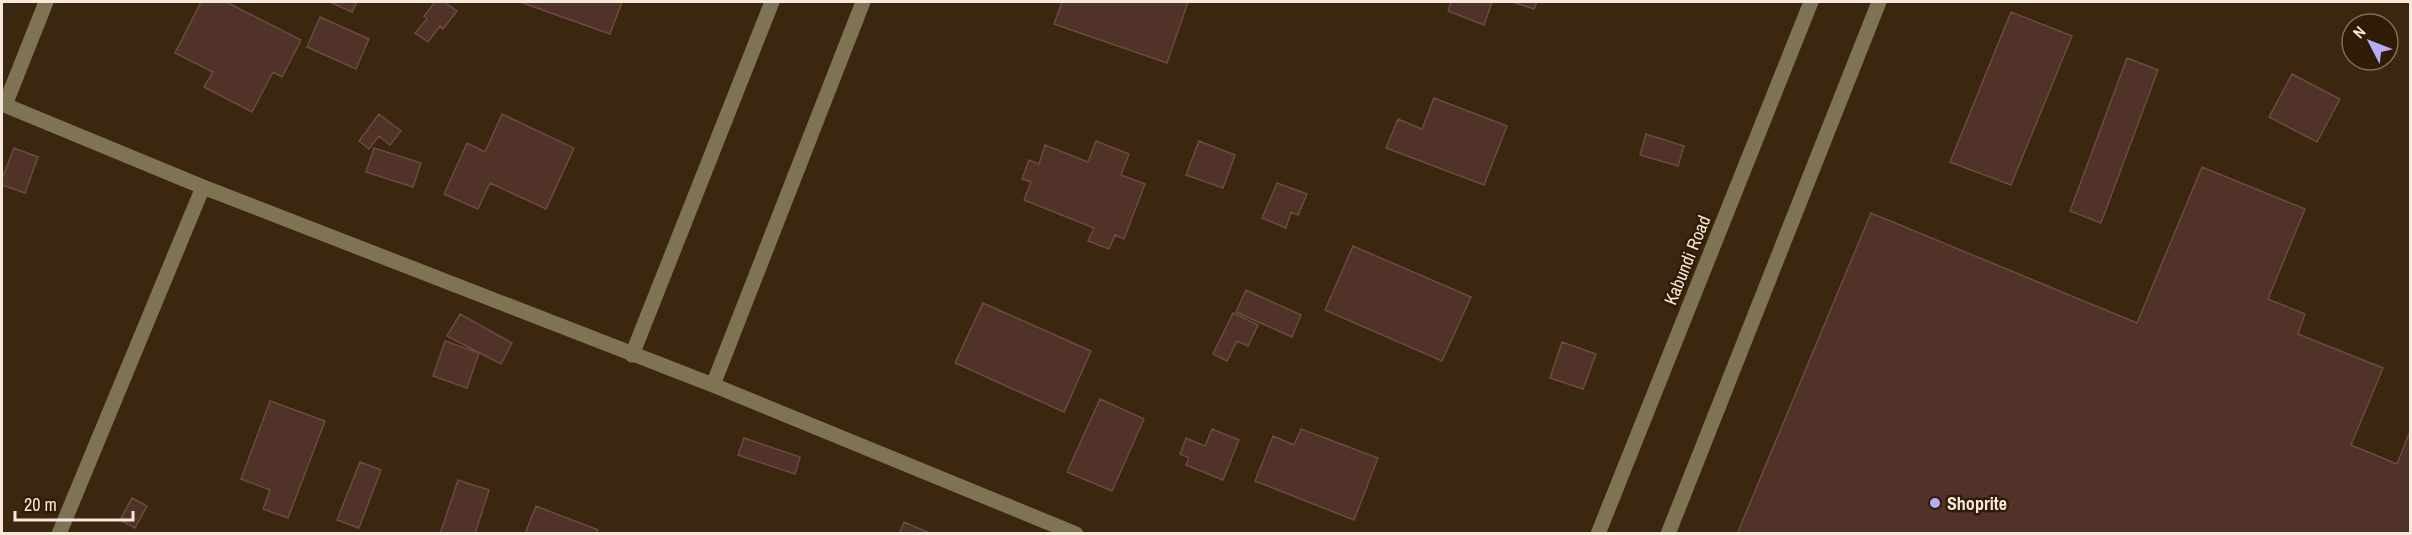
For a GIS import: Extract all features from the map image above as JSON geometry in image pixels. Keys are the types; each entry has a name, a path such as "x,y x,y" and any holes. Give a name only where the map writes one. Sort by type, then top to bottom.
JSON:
{"street":[{"path":"46,2 3,105 203,187 712,385 1076,534"},
{"path":"632,355 772,2"},
{"path":"712,385 862,2"},
{"name":"Kabundi Road","path":"1598,534 1811,2"},
{"path":"1668,534 1880,2"},
{"path":"59,534 203,187"}],"building":[{"path":"201,2 226,2 301,40 282,77 273,72 252,112 204,87 213,72 175,53"},
{"path":"330,2 357,2 352,12"},
{"path":"435,2 444,2 457,11 443,29 440,26 428,42 415,33 427,19 424,16"},
{"path":"520,2 622,2 610,34"},
{"path":"1062,2 1188,2 1167,63 1054,24"},
{"path":"1451,2 1492,2 1484,25 1448,11"},
{"path":"1512,2 1537,2 1534,9"},
{"path":"2011,12 2072,36 2011,185 1950,162"},
{"path":"320,17 369,39 356,69 307,47"},
{"path":"2127,58 2158,70 2101,223 2070,211"},
{"path":"2292,74 2340,99 2317,142 2269,117"},
{"path":"1434,98 1507,126 1484,185 1386,148 1398,119 1422,129"},
{"path":"379,114 401,131 390,145 379,136 369,149 359,141"},
{"path":"502,114 574,148 546,209 490,183 478,209 444,194 467,143 485,152"},
{"path":"1646,134 1684,146 1678,166 1640,155"},
{"path":"1096,141 1129,154 1121,175 1145,184 1124,239 1115,235 1109,249 1088,241 1094,228 1024,200 1031,182 1022,179 1029,160 1039,164 1045,145 1088,162"},
{"path":"1199,141 1235,155 1223,188 1186,175"},
{"path":"14,148 38,157 25,193 2,185 2,179"},
{"path":"374,148 421,163 413,187 366,172"},
{"path":"2202,167 2305,209 2268,299 2305,314 2298,334 2383,368 2351,445 2397,464 2410,431 2410,534 1737,534 1871,213 2137,323"},
{"path":"1277,183 1307,194 1298,215 1291,212 1286,228 1262,218"},
{"path":"1353,246 1471,297 1442,361 1325,310"},
{"path":"1246,290 1301,315 1292,337 1236,312"},
{"path":"983,303 1091,351 1064,412 955,363"},
{"path":"1233,313 1258,325 1248,346 1237,341 1227,361 1213,354"},
{"path":"460,314 512,343 501,364 447,336"},
{"path":"445,341 479,353 467,388 433,376"},
{"path":"1562,342 1596,354 1583,389 1550,378"},
{"path":"1100,399 1144,419 1112,491 1067,472"},
{"path":"270,401 325,421 288,518 263,509 270,490 241,479"},
{"path":"1212,429 1239,440 1223,480 1186,465 1189,458 1180,454 1186,438 1205,446"},
{"path":"1301,429 1378,458 1354,520 1255,481 1273,436 1294,445"},
{"path":"744,438 800,457 795,474 738,455"},
{"path":"360,462 381,470 359,528 337,520"},
{"path":"458,480 489,490 475,534 440,534"},
{"path":"132,498 147,506 135,528 120,520"},
{"path":"536,506 598,530 596,534 525,534"},
{"path":"904,522 932,534 899,534"}],"place":[{"name":"Shoprite","path":"1935,503"}]}
